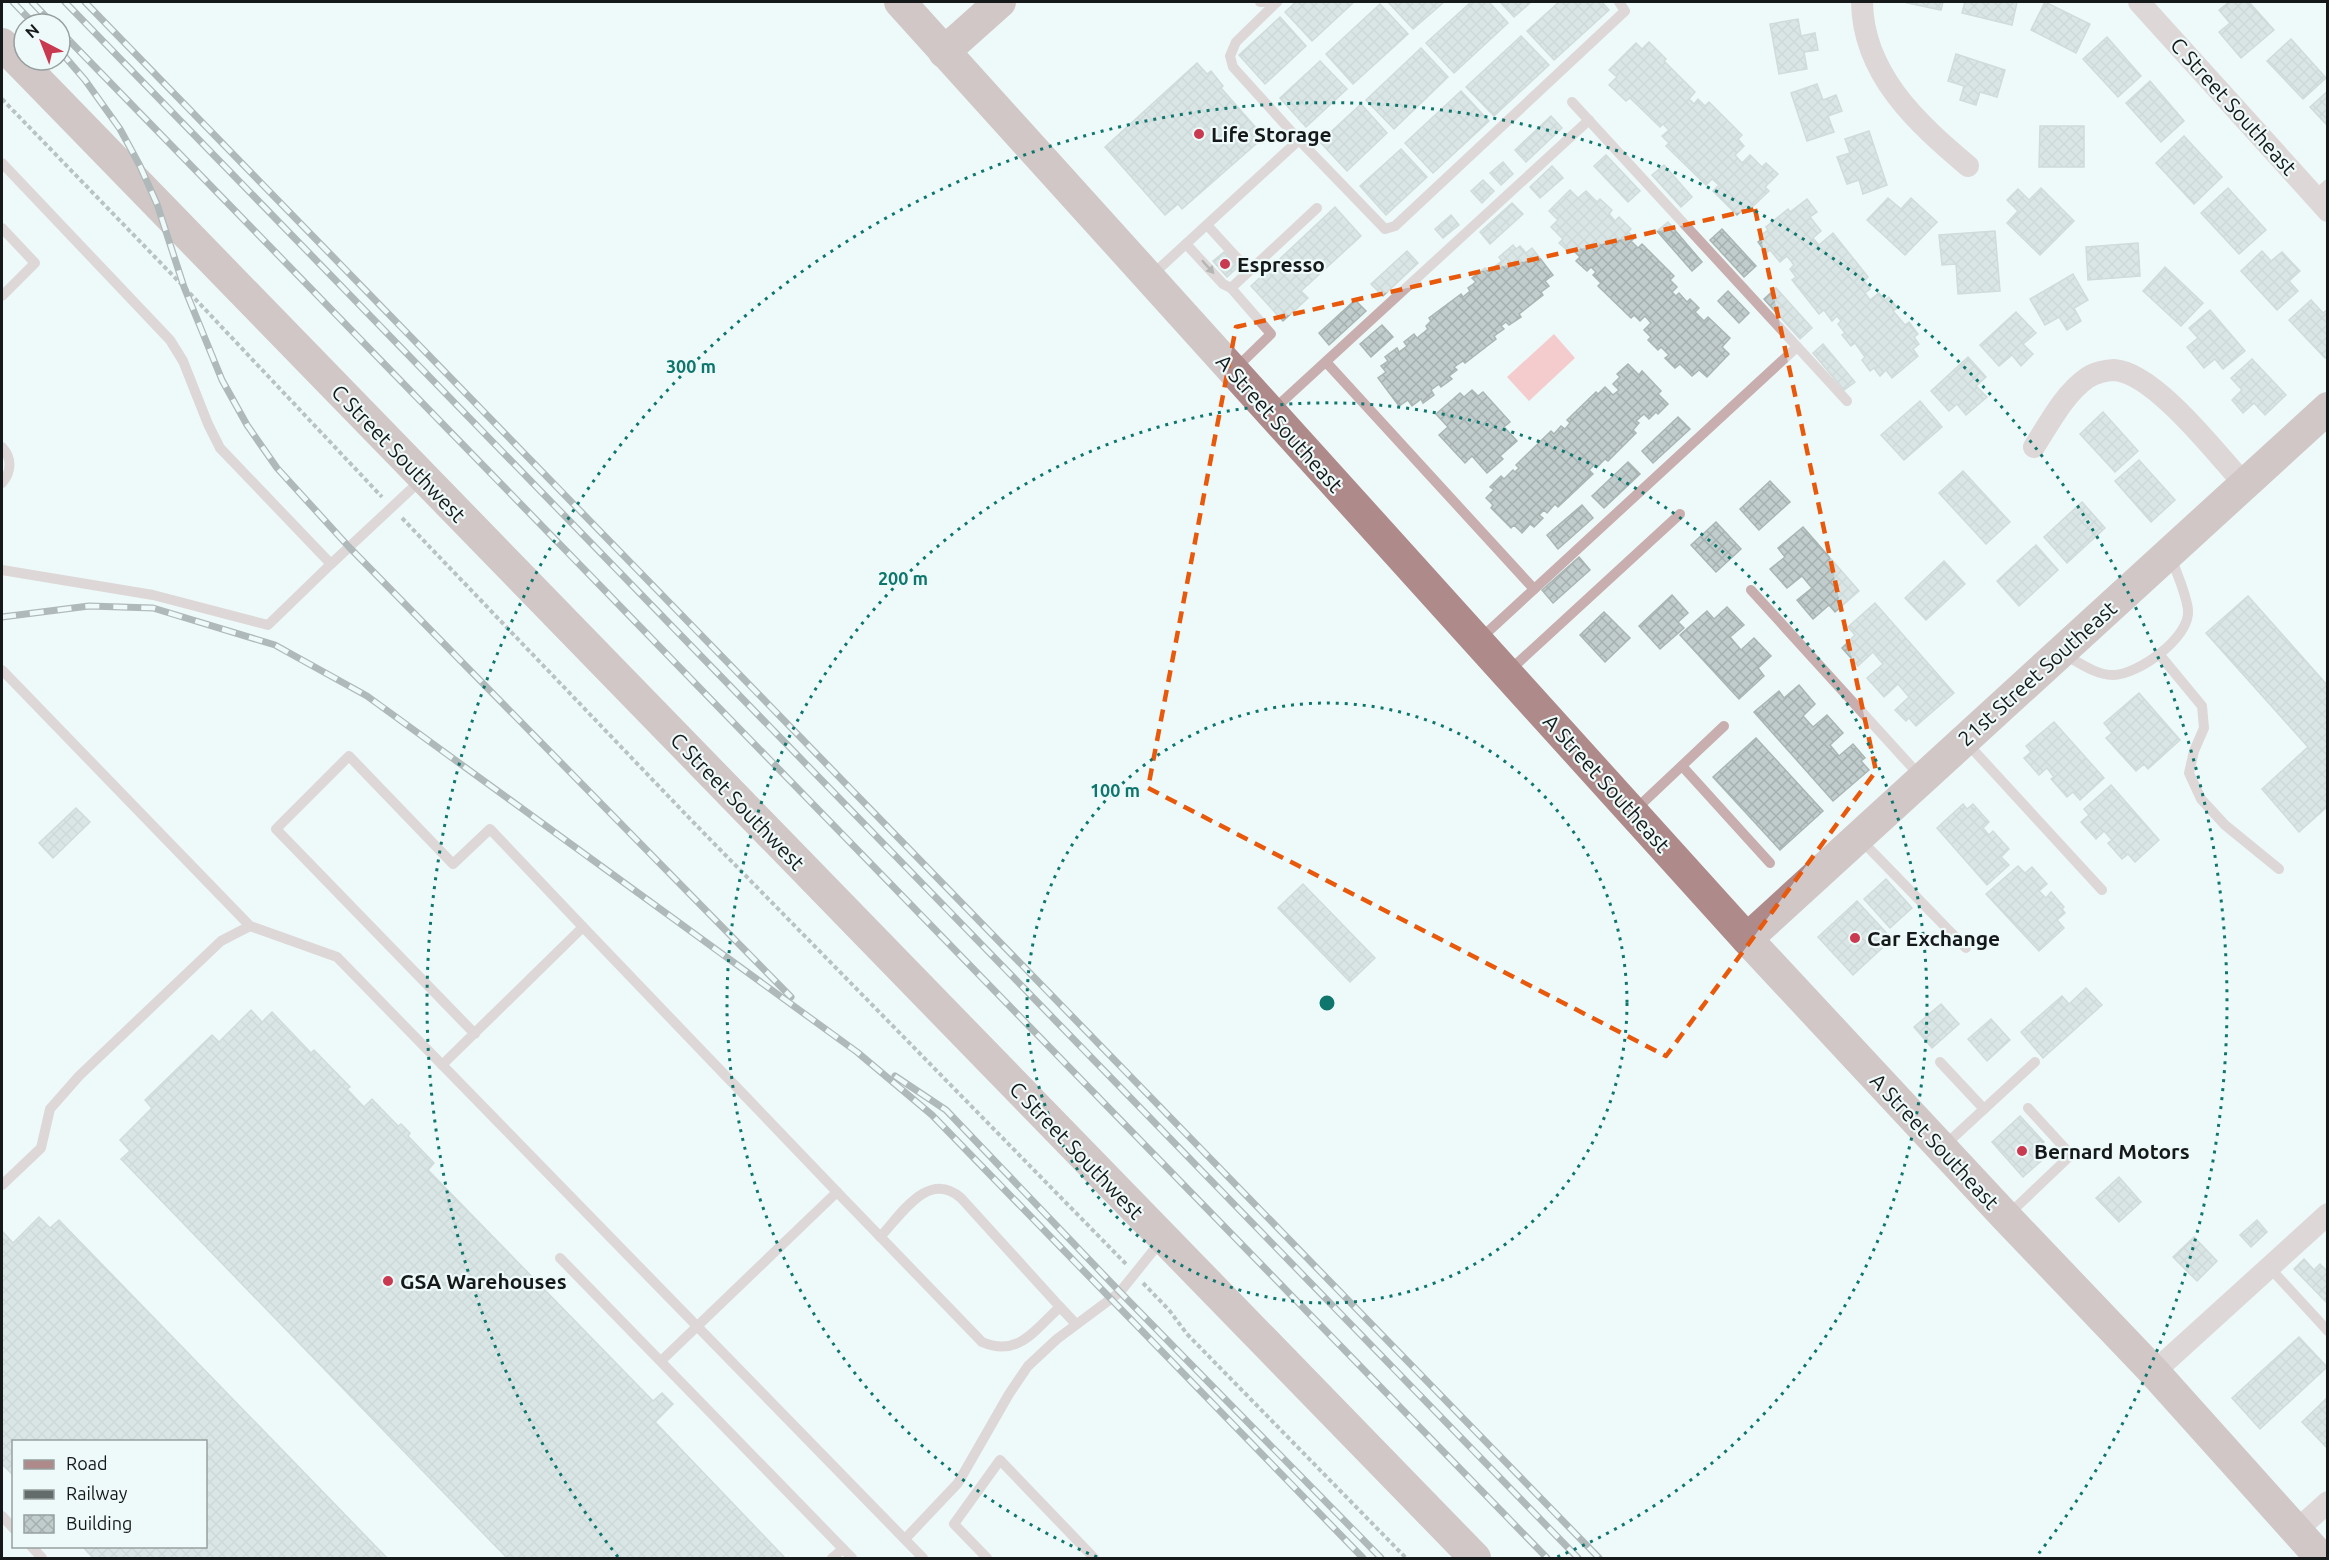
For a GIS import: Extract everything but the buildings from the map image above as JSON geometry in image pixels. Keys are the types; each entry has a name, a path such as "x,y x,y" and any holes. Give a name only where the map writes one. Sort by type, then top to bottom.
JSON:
{"main road":[{"name":"A Street Southeast","path":"900,2 1747,939 2154,1372 2321,1558"},
{"path":"945,52 1000,2"},
{"name":"C Street Southwest","path":"2,44 1474,1558"},
{"name":"21st Street Southeast","path":"1747,939 2328,408"}],"street":[{"path":"1862,2 1865,34 1872,55 1885,79 1904,106 1968,166"},
{"name":"C Street Southeast","path":"2139,2 2323,197"},
{"path":"2034,447 2056,412 2088,377 2115,370 2151,387 2173,406 2244,484"},
{"path":"2154,1372 2328,1214"},
{"path":"2296,1531 2328,1502"}],"lane":[{"path":"1260,2 1277,2 1236,42 1230,56 1233,67 1299,140 1385,229 1395,226 1625,11 1618,2"},
{"path":"1572,102 1847,401"},
{"path":"1270,412 1589,120"},
{"path":"1149,278 1299,140"},
{"path":"2,163 170,340 183,361 207,424 220,448 331,564"},
{"path":"1231,288 1317,208"},
{"path":"1207,225 1249,271"},
{"path":"2,228 35,263 2,296"},
{"path":"1186,244 1223,284 1231,288 1271,334 1233,371"},
{"path":"1477,641 1797,347"},
{"path":"1326,362 1534,589"},
{"path":"2,447 8,453 10,461 8,473 2,483"},
{"path":"2,570 153,595 268,625 423,477"},
{"path":"1507,673 1680,514"},
{"path":"2059,652 2108,675 2117,675 2135,669 2159,654 2180,633 2189,612 2169,552"},
{"path":"1751,590 1922,777"},
{"path":"2159,654 2202,706 2204,728 2194,751 2189,773 2201,800 2225,825 2279,869"},
{"path":"2,670 250,926 337,957 923,1558"},
{"path":"1633,813 1724,726"},
{"path":"1964,740 2102,890"},
{"path":"475,1034 276,829 349,756 453,864 490,828 982,1342 994,1347 1006,1348 1017,1345 1028,1338 1060,1307"},
{"path":"1682,766 1770,864"},
{"path":"1858,836 1966,948"},
{"path":"2,1185 41,1148 50,1109 79,1076 221,941 250,926"},
{"path":"442,1065 583,927"},
{"path":"1940,1062 1984,1109"},
{"path":"1942,1149 2035,1062"},
{"path":"2006,1217 2071,1155 2028,1108"},
{"path":"880,1237 919,1196 935,1188 945,1188 961,1198 1076,1324"},
{"path":"661,1361 837,1192"},
{"path":"904,1539 958,1483 1009,1394 1028,1366 1057,1339 1120,1292 1163,1239"},
{"path":"560,1258 852,1558"},
{"path":"2270,1267 2328,1331"},
{"path":"987,1558 954,1524 999,1460 1094,1558"},
{"path":"832,1558 843,1548"}],"path":[{"path":"2,99 376,490"},
{"path":"407,524 695,824 1107,1245"},
{"path":"1158,1298 1186,1334 1406,1558"}],"highlighted area":[{"path":"1755,209 1876,771 1666,1056 1148,788 1236,327"}],"shaded area":[{"path":"1554,334 1575,358 1529,401 1507,377"}],"railway":[{"path":"13,2 23,12"},
{"path":"32,2 42,12"},
{"path":"65,2 1578,1558"},
{"path":"85,2 1599,1558"},
{"path":"72,43 1547,1558"},
{"path":"72,65 120,129 140,166 157,204 184,287 222,380 247,425 277,468 349,547 791,997"},
{"path":"2,617 89,606 153,608 275,645 367,696 857,1052 932,1115 1363,1558"},
{"path":"895,1076 946,1110 1120,1292 1381,1558"}],"place":[{"name":"Life Storage","path":"1199,134"},
{"name":"Espresso","path":"1225,264"},
{"name":"Car Exchange","path":"1855,938"},
{"name":"Bernard Motors","path":"2022,1151"},
{"name":"GSA Warehouses","path":"388,1281"}]}
